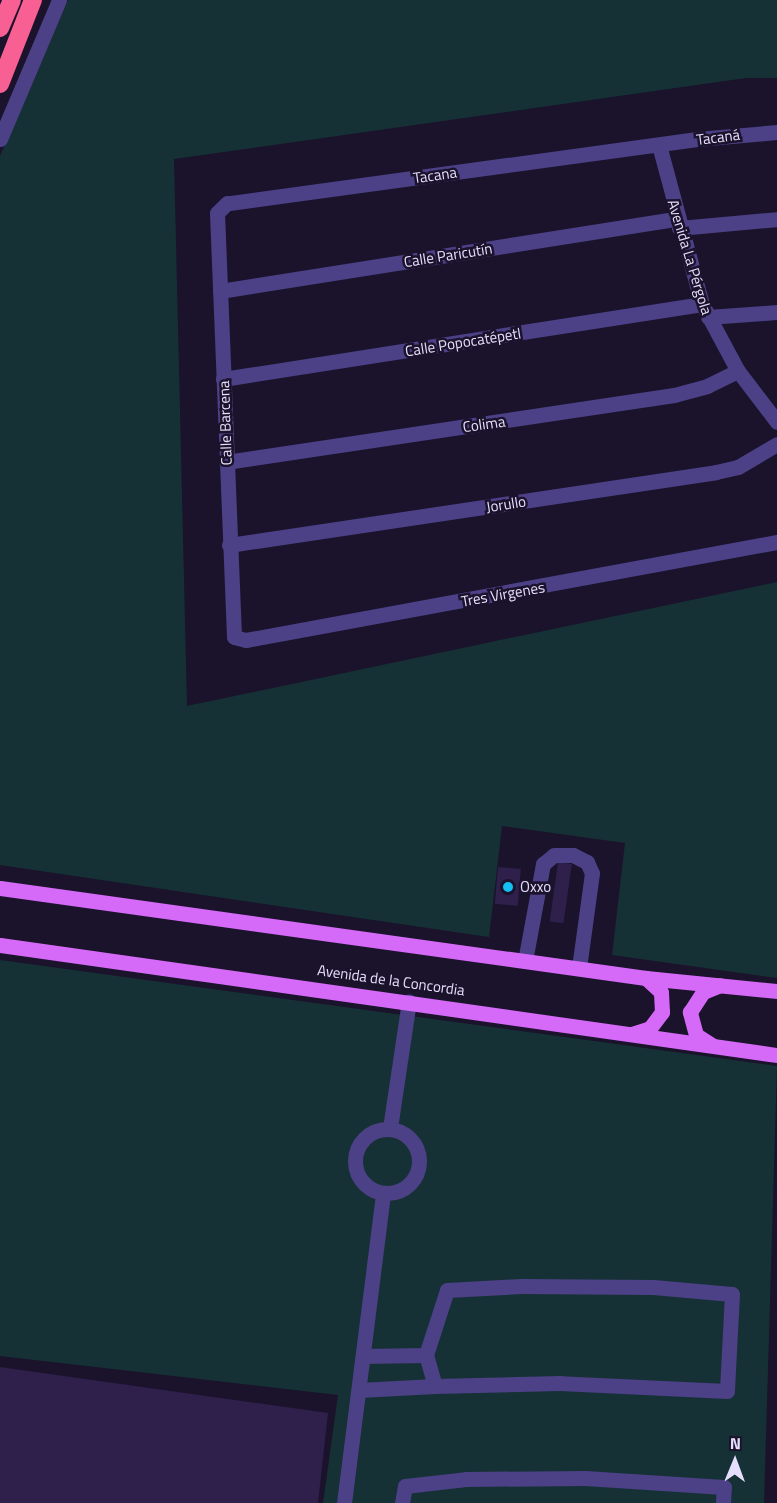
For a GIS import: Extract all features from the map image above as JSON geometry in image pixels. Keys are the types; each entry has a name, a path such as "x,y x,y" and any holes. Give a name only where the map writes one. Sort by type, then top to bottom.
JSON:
{"highway":[{"path":"0,28 12,0"},
{"path":"0,84 33,0"}],"main road":[{"path":"0,888 646,978 726,984 777,991"},
{"name":"Avenida de la Concordia","path":"0,945 409,1001 719,1049 777,1055"},
{"path":"630,1035 650,1028 662,1012 661,992 646,978"},
{"path":"719,1049 696,1035 690,1012 703,992 726,984"}],"street":[{"path":"0,139 59,0"},
{"name":"Tacaná","path":"659,145 777,132"},
{"name":"Tacana","path":"217,213 226,203 659,145"},
{"name":"Avenida La Pérgola","path":"659,145 678,224 705,311 738,372 771,406 777,422"},
{"name":"Calle Barcena","path":"217,213 233,633"},
{"name":"Calle Paricutín","path":"220,291 678,224 777,219"},
{"name":"Calle Popocatépetl","path":"223,379 705,311 777,312"},
{"name":"Colima","path":"226,462 674,395 708,386 738,372"},
{"name":"Jorullo","path":"230,546 716,472 746,463 777,444"},
{"name":"Tres Virgenes","path":"233,633 239,640 246,640 777,542"},
{"path":"525,961 543,864 554,855 573,855 587,862 592,873 579,968"},
{"path":"390,1128 409,1001"},
{"path":"390,1128 409,1136 419,1154 420,1164 411,1182 394,1192 383,1193 373,1189 358,1174 356,1152 369,1134 390,1128"},
{"path":"344,1503 383,1193"},
{"path":"359,1390 560,1383 727,1391 732,1294 653,1287 520,1286 447,1290 426,1355 435,1386"},
{"path":"363,1356 426,1355"},
{"path":"402,1503 405,1486 466,1479 585,1478 724,1487 723,1503"}],"green space":[{"path":"68,0 777,0 777,78 746,78 174,159 187,706 777,582 777,978 612,955 625,843 502,826 489,937 0,865 0,156"},
{"path":"0,960 777,1066 764,1503 323,1503 338,1395 0,1356"}],"building":[{"name":"Oxxo","path":"558,862 572,864 564,923 550,921"},
{"name":"Oxxo","path":"498,867 521,869 518,906 495,904"},
{"path":"0,1367 328,1413 318,1503 0,1503"}],"place":[{"name":"Oxxo","path":"508,887"}]}
